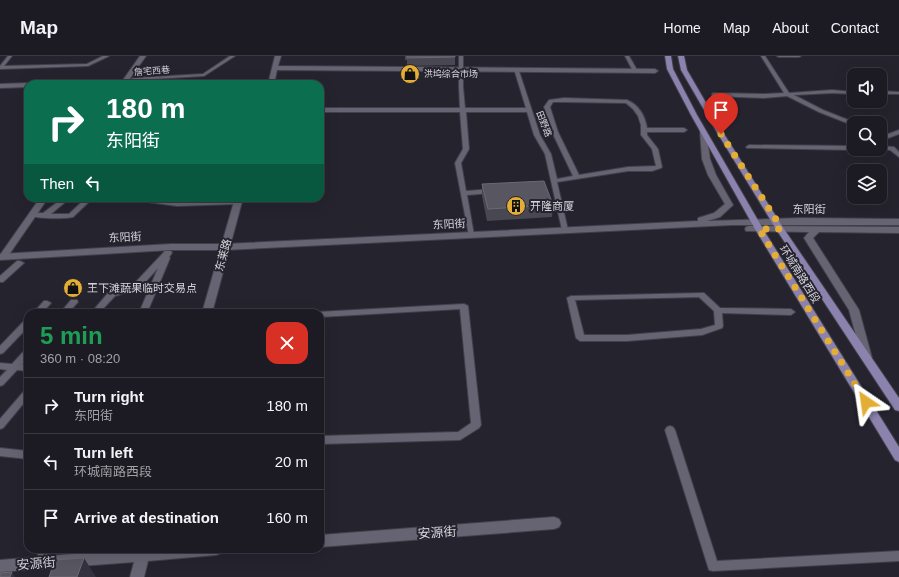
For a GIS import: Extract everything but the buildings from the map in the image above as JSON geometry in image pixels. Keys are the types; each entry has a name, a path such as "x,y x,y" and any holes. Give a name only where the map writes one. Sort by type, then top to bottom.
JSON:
{"main road":[{"path":"126,80 143,56"},
{"path":"272,80 278,56"},
{"name":"环城南路西段","path":"668,56 670,69 757,226 899,456"},
{"name":"环城南路西段","path":"681,56 684,70 721,134 899,407"},
{"path":"275,68 655,70"},
{"path":"0,86 24,85"},
{"path":"690,224 717,215 729,206 712,175 706,159 703,131"},
{"path":"1,259 41,202"},
{"name":"东莱路","path":"208,309 237,202"},
{"name":"东阳街","path":"1,259 171,247 224,250 779,225 899,222"},
{"name":"东阳街","path":"1,259 20,263 470,235 690,224 757,226"},
{"name":"东阳街","path":"779,225 817,229 899,230"},
{"path":"817,229 808,238 854,310 868,360"},
{"name":"安源街","path":"324,541 554,524"},
{"name":"安源街","path":"0,566 135,553"},
{"path":"137,577 144,553"}],"street":[{"path":"10,56 1,68 88,65 107,56"},
{"name":"詹宅西巷","path":"132,80 204,75 233,56"},
{"path":"461,56 460,68 466,150 458,163 470,235"},
{"path":"627,56 635,70"},
{"path":"763,56 787,94 821,111 847,121"},
{"path":"779,56 799,56"},
{"name":"田野路","path":"516,70 537,135 548,154 565,230"},
{"path":"714,95 765,96 847,92"},
{"path":"887,92 899,93"},
{"path":"555,181 576,178 628,169 652,169 659,167 655,149 644,135 644,125 635,107 627,102 551,101 547,107 555,132 576,178"},
{"path":"324,110 529,110"},
{"path":"644,130 684,130"},
{"path":"887,137 899,132"},
{"path":"749,147 847,148"},
{"path":"887,148 892,148 899,155"},
{"path":"549,189 557,189"},
{"path":"463,192 502,191"},
{"path":"44,216 62,202"},
{"path":"32,216 71,216 86,202"},
{"path":"99,309 112,294 136,287 168,253"},
{"path":"145,309 168,253"},
{"path":"0,280 20,263"},
{"path":"718,310 719,326 702,332 627,338 580,338 570,298 701,295 718,310 790,312"},
{"path":"68,309 74,302"},
{"path":"41,309 47,303"},
{"path":"324,314 464,306 476,425 460,436 324,440"},
{"path":"0,351 24,326"},
{"path":"0,383 24,356"},
{"path":"0,366 24,367"},
{"path":"0,425 24,397"},
{"path":"670,430 713,566 899,556"},
{"path":"0,452 24,455"},
{"path":"41,563 45,553"}],"place":[{"name":"洪坞综合市场","path":"410,74"},
{"name":"开隆商厦","path":"516,206"},
{"name":"王下滩蔬果临时交易点","path":"73,288"}],"route":[{"path":"721,134 777,221 780,229 759,229 866,402"}]}
